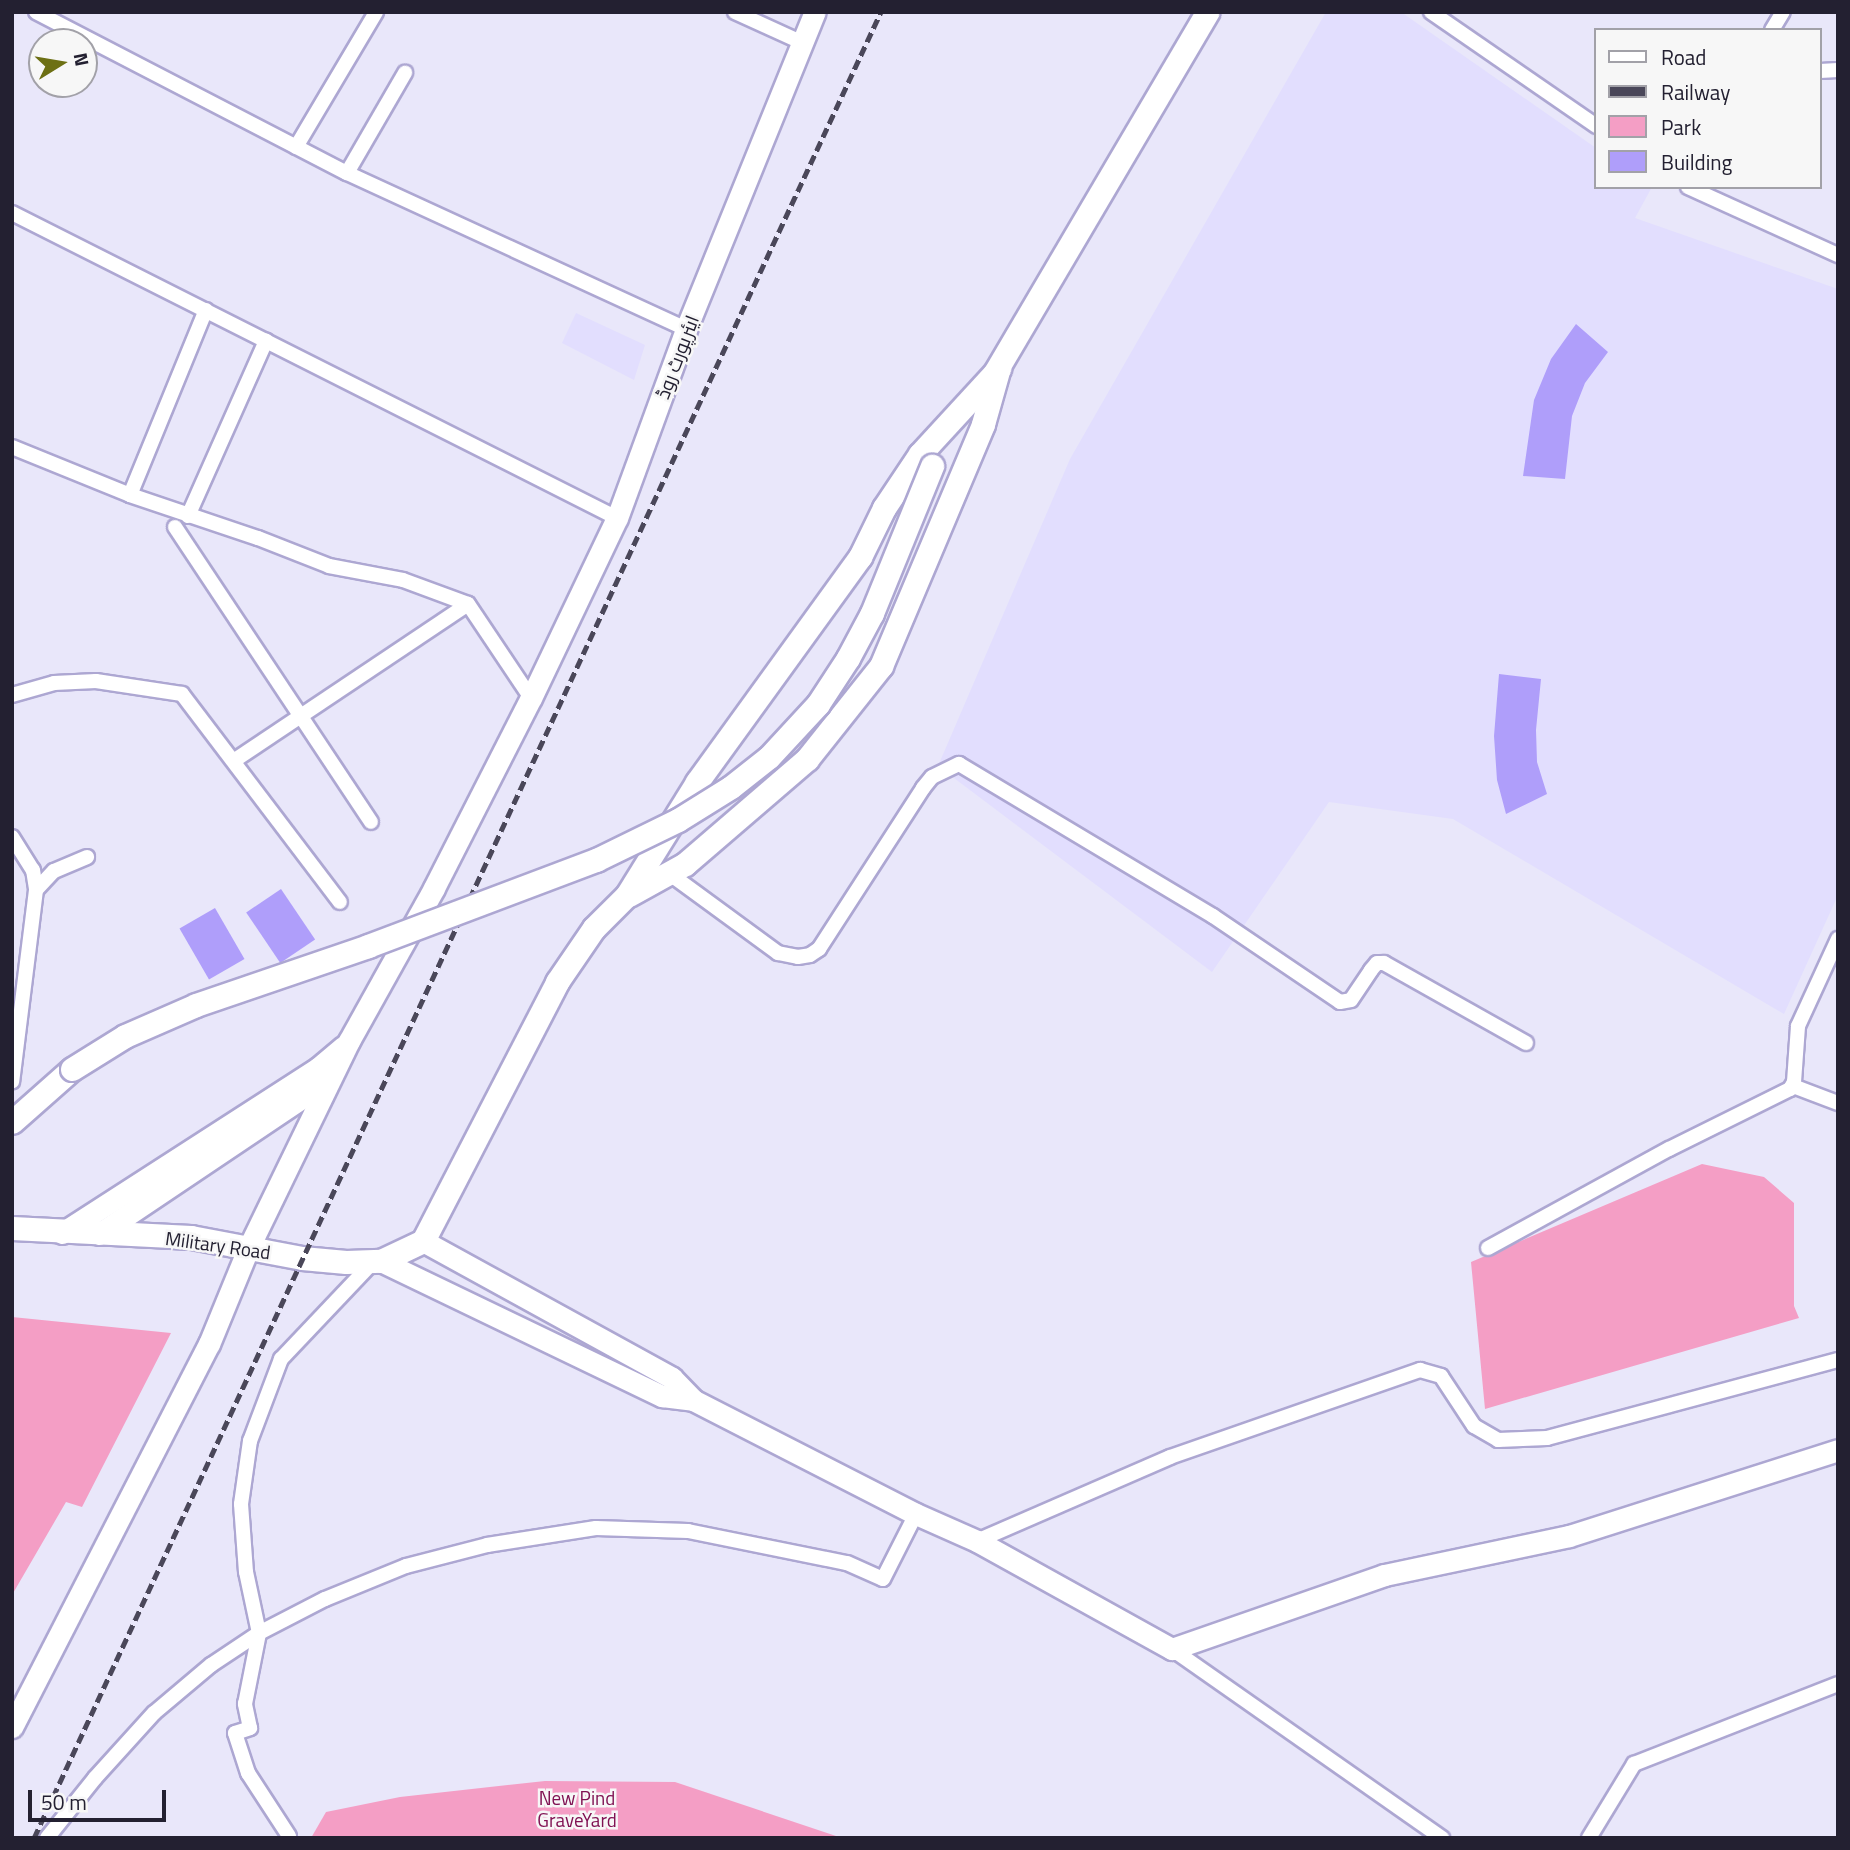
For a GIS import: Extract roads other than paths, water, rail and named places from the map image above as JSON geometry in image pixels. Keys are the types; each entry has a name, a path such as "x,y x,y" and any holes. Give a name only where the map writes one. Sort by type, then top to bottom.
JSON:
{"main road":[{"name":"ایئرپورٹ روڈ","path":"12,1727 209,1344 248,1249 349,1041 434,888 531,698 617,518 687,329 815,12"},
{"path":"12,1122 72,1069 125,1036 196,1005 368,946 596,860 678,820 731,787 769,757 818,704 848,659 872,613 932,466 999,368 1207,12"},
{"path":"627,895 670,874 741,819 807,759 881,666 983,424 999,368"},
{"path":"377,1262 424,1241 557,982 594,928 627,895 697,782 860,556 884,508 920,454 999,368"},
{"path":"62,1233 317,1068 349,1041"},
{"path":"99,1234 332,1078"},
{"name":"Military Road","path":"12,1228 62,1233 191,1237 302,1258 377,1262"},
{"path":"424,1241 672,1378 693,1400 916,1514 977,1541 1172,1649 1384,1575 1569,1536 1838,1450"},
{"path":"377,1262 662,1396 693,1400"}],"street":[{"path":"36,12 347,173 687,329"},
{"path":"296,147 376,12"},
{"path":"735,12 803,43"},
{"path":"1431,12 1594,126"},
{"path":"1773,28 1783,12"},
{"path":"347,173 405,73"},
{"path":"1692,189 1838,255"},
{"path":"12,213 617,518"},
{"path":"130,495 206,310"},
{"path":"188,516 266,341"},
{"path":"12,447 130,495 258,538 329,566 403,580 468,604 531,698"},
{"path":"175,527 371,822"},
{"path":"235,760 468,604"},
{"path":"12,695 54,683 96,681 176,691 235,760 340,902"},
{"path":"670,874 778,953 798,957 810,955 819,949 923,788 932,777 959,764 1213,916 1340,1002 1351,1000 1377,963 1384,963 1526,1042"},
{"path":"12,837 33,870 36,890 12,1082"},
{"path":"36,890 54,872 87,857"},
{"path":"1793,1086 1798,1026 1838,939"},
{"path":"1488,1248 1793,1086 1838,1103"},
{"path":"289,1836 248,1773 234,1733 250,1728 245,1704 259,1633 246,1572 241,1504 250,1441 281,1359 377,1262"},
{"path":"977,1541 1170,1457 1420,1370 1441,1376 1474,1426 1498,1440 1546,1438 1838,1360"},
{"path":"47,1838 94,1778 155,1713 211,1665 259,1633 325,1599 406,1566 487,1545 596,1528 688,1531 847,1563 883,1579 916,1514"},
{"path":"1172,1649 1442,1838"},
{"path":"1589,1838 1634,1764 1838,1684"}],"railway":[{"path":"34,1838 881,12"}],"park label":[{"name":"New Pind GraveYard","path":"577,1809"}]}
